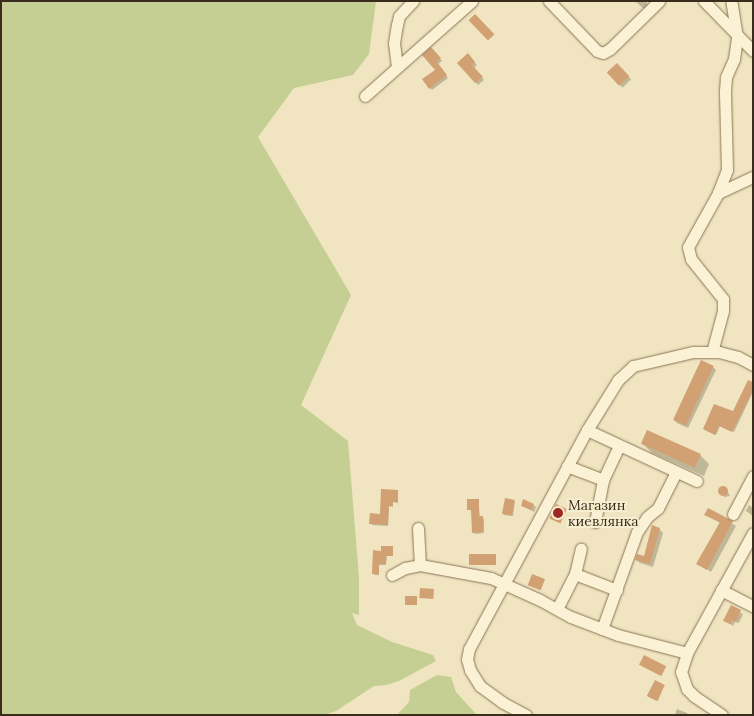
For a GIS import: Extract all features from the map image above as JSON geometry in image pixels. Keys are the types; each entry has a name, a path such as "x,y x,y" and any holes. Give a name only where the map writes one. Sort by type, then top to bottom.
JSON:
{"street":[{"path":"398,67 394,43 397,25 400,16 413,1"},
{"path":"550,1 597,52 602,53 610,49 658,1"},
{"path":"704,1 753,51"},
{"path":"712,352 723,311 723,299 691,259 688,247 718,193 727,170 726,77 734,59 738,37 731,1"},
{"path":"365,96 467,2"},
{"path":"718,193 753,177"},
{"path":"526,715 502,702 480,686 470,670 467,659 474,637 587,430 625,372 647,362 673,356 712,352 738,357 753,365"},
{"path":"587,430 697,481"},
{"path":"595,522 603,480 619,446"},
{"path":"567,466 603,480"},
{"path":"602,628 637,532 647,517 658,508 676,472"},
{"path":"733,514 751,481"},
{"path":"418,528 420,565"},
{"path":"722,715 687,689 681,672 687,653 753,533"},
{"path":"557,609 575,574 581,549"},
{"path":"392,575 405,568 420,565 478,575 505,583 571,617 687,653"},
{"path":"575,574 617,590"},
{"path":"721,590 753,606"}],"green space":[{"path":"1,1 376,1 369,54 353,75 294,88 258,137 351,295 301,405 348,441 359,578 359,615 352,613 357,625 392,642 433,655 436,661 399,681 374,686 336,711 324,715 1,715"},
{"path":"437,675 451,677 456,692 477,715 397,715 409,702 410,690"}],"building":[{"path":"475,14 494,34 488,40 469,20"},
{"path":"431,47 441,58 437,62 447,75 429,89 422,79 435,70 422,55"},
{"path":"468,53 475,62 472,65 483,77 475,83 457,63"},
{"path":"617,63 629,76 619,86 607,73"},
{"path":"701,360 714,366 686,426 673,420"},
{"path":"748,380 753,382 753,390 732,432 719,426 715,435 703,429 714,404 733,411"},
{"path":"647,430 701,454 695,468 641,444"},
{"path":"721,486 725,486 728,491 727,495 721,496 718,493 718,489"},
{"path":"381,489 398,490 398,502 393,502 393,506 389,506 388,525 369,524 370,513 380,514"},
{"path":"505,498 515,500 512,516 502,514"},
{"path":"467,499 479,499 479,516 483,516 483,532 472,533 471,510 467,510"},
{"path":"523,499 534,504 531,510 521,506"},
{"name":"Магазин киевлянка","path":"556,504 567,509 560,523 549,519"},
{"path":"708,508 733,521 707,570 696,564 720,522 704,515"},
{"path":"652,525 660,528 650,564 635,560 637,554 644,556"},
{"path":"381,546 393,546 393,556 386,556 386,564 379,564 379,574 372,574 373,550 381,551"},
{"path":"469,554 496,554 496,565 469,565"},
{"path":"532,574 545,579 541,590 528,585"},
{"path":"420,588 434,589 433,599 419,598"},
{"path":"405,596 417,596 417,605 405,605"},
{"path":"731,605 741,610 736,622 732,620 730,624 723,621"},
{"path":"644,655 666,666 661,676 639,665"},
{"path":"655,680 665,685 657,701 647,696"}],"place":[{"name":"Магазин киевлянка","path":"558,513"}]}
